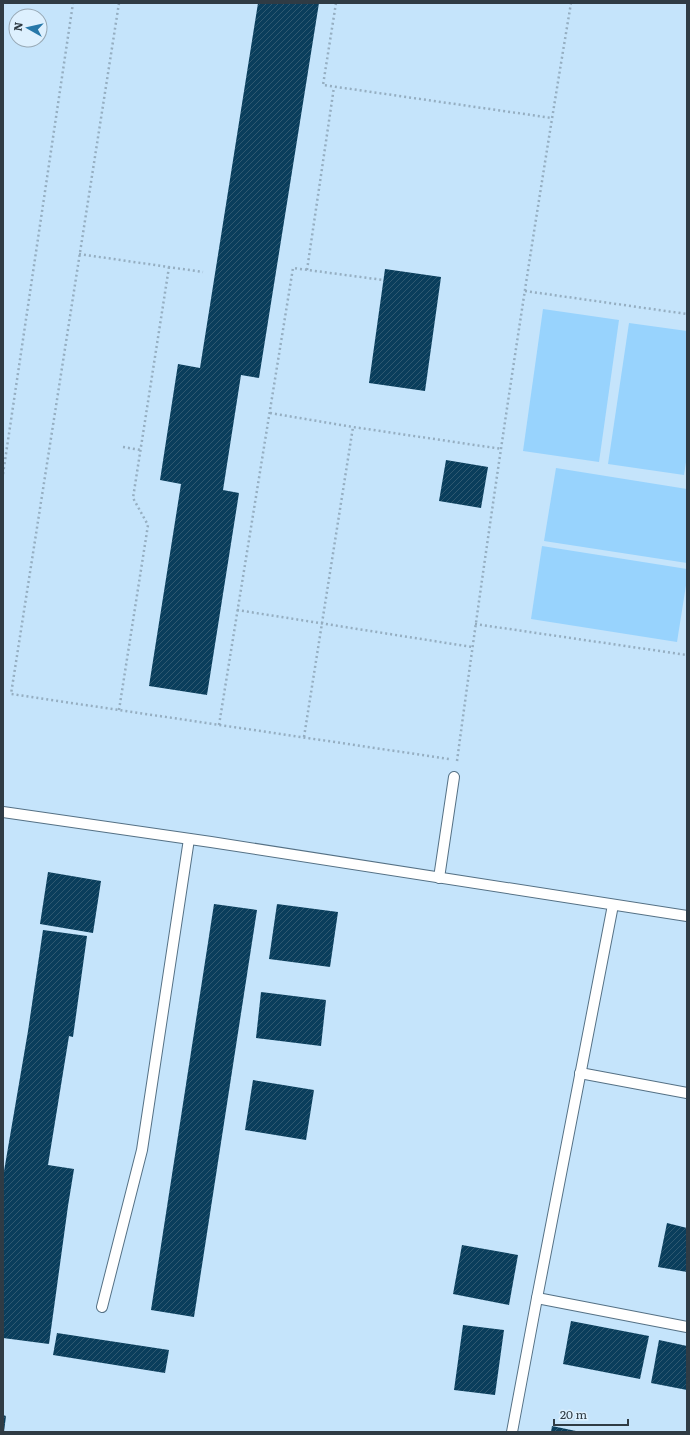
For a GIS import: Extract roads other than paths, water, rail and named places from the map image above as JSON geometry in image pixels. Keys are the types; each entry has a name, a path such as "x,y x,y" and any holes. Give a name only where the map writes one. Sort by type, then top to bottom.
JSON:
{"lane":[{"path":"439,878 454,777"},
{"path":"3,812 687,916"},
{"path":"102,1307 142,1150 189,840"},
{"path":"512,1432 613,905"},
{"path":"580,1073 687,1093"},
{"path":"537,1298 687,1327"}]}
